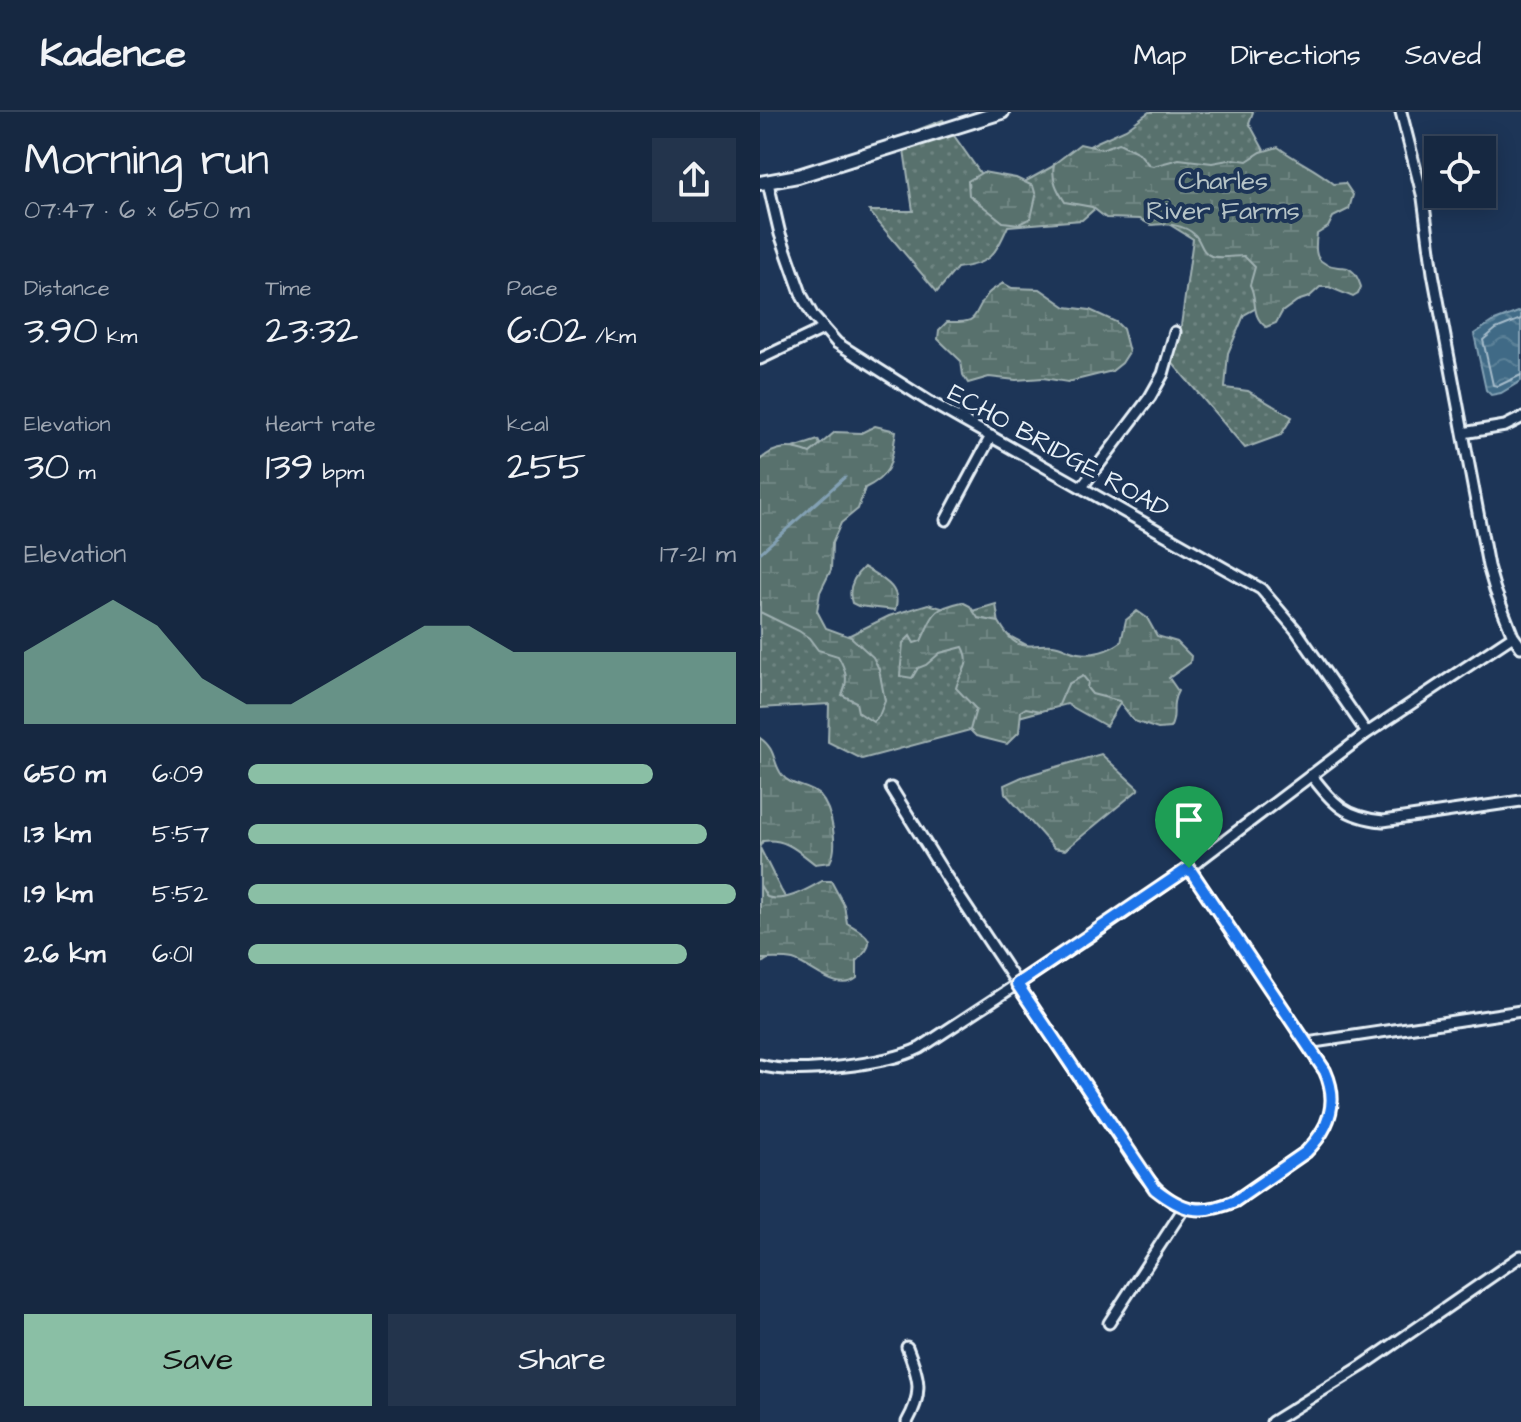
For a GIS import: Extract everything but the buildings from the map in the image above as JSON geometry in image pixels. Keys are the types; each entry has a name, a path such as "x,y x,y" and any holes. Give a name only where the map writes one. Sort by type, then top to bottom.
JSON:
{"main road":[{"path":"764,183 798,176 1002,112"}],"street":[{"path":"1401,112 1423,198 1433,273 1488,566 1513,636 1521,647"},
{"name":"ECHO BRIDGE ROAD","path":"764,183 802,296 823,329 853,355 1261,589 1296,630 1367,733"},
{"path":"760,359 823,329"},
{"path":"1082,487 1150,397 1163,374 1175,332"},
{"path":"1463,433 1505,426 1521,418"},
{"path":"946,520 991,436"},
{"path":"760,1065 810,1069 904,1056 1189,868 1367,733 1513,636"},
{"path":"1311,775 1334,803 1366,819 1383,821 1521,801"},
{"path":"891,788 1142,1172 1155,1189 1175,1204 1197,1210 1235,1201 1306,1152 1330,1119 1333,1094 1325,1071 1189,868"},
{"path":"1307,1043 1521,1011"},
{"path":"1109,1323 1184,1208"},
{"path":"1272,1422 1362,1366 1521,1256"},
{"path":"907,1347 919,1378 916,1405 907,1422"}],"green space":[{"name":"Charles River Farms","path":"1149,112 1253,112 1249,123 1290,198 1272,299 1244,315 1228,353 1225,388 1248,391 1292,417 1281,435 1245,448 1163,352 1180,333 1193,239 1115,191 1082,220 1008,226 990,256 977,264 957,268 937,292 869,211 913,211 902,136 943,120 997,197 1126,129"},
{"path":"1119,143 1139,153 1153,166 1179,159 1212,163 1234,159 1247,161 1261,152 1278,147 1334,184 1345,183 1353,195 1349,209 1333,217 1328,227 1317,234 1316,252 1320,261 1353,272 1361,287 1358,294 1353,297 1329,287 1320,287 1282,312 1276,323 1266,327 1256,312 1250,285 1255,267 1244,256 1211,256 1191,231 1180,226 1151,225 1140,219 1106,218 1092,207 1065,202 1055,184 1054,164 1080,144 1101,149"},
{"path":"983,172 1016,178 1033,186 1036,196 1031,218 1019,224 1003,222 969,195 968,181"},
{"path":"1003,283 1012,288 1040,289 1066,307 1090,310 1116,322 1123,329 1129,352 1112,371 1068,382 1043,378 1016,380 989,377 968,383 961,361 938,339 939,330 947,322 971,320 988,293"},
{"path":"875,426 896,431 890,465 881,477 865,488 858,509 841,523 832,543 831,570 820,592 817,611 826,628 851,637 873,657 879,669 885,701 873,722 858,712 856,702 842,695 846,675 838,656 818,650 799,631 760,612 760,460 784,448 810,453 835,432 861,433"},
{"path":"818,440 826,458 788,615 846,637 889,616 928,604 962,614 996,604 1000,631 1124,697 1106,726 1067,704 862,759 828,742 829,704 760,708 760,459"},
{"path":"864,567 893,589 897,602 895,610 852,603 852,583"},
{"path":"962,602 970,606 978,618 999,622 1017,643 1053,645 1084,654 1101,652 1121,642 1126,620 1137,611 1147,618 1157,636 1177,642 1191,656 1190,663 1169,678 1178,691 1170,728 1158,729 1134,721 1119,701 1092,694 1083,676 1068,684 1058,707 1041,711 1026,708 1021,711 1019,732 1007,744 976,736 970,730 976,709 956,688 967,659 963,647 940,653 918,668 912,678 900,676 903,643 910,636 914,643 921,641 939,610"},
{"path":"760,738 769,747 786,779 816,792 824,802 834,838 830,862 815,864 791,846 778,842 763,841 760,846"},
{"path":"1101,754 1139,789 1065,850 1054,848 1005,793 1004,785"},
{"path":"760,848 807,934 760,964"},
{"path":"822,881 831,881 844,905 847,923 868,939 868,948 857,961 857,978 849,982 833,981 793,960 760,959 760,885 767,897 781,898 795,895"}],"water":[{"path":"1521,311 1521,381 1501,393 1491,395 1486,390 1474,334 1492,322"}],"waterway":[{"path":"760,553 845,477"}],"route":[{"path":"1189,868 1325,1071 1333,1094 1330,1119 1306,1152 1235,1201 1197,1210 1187,1210 1155,1189 1017,984 1189,868"}]}
